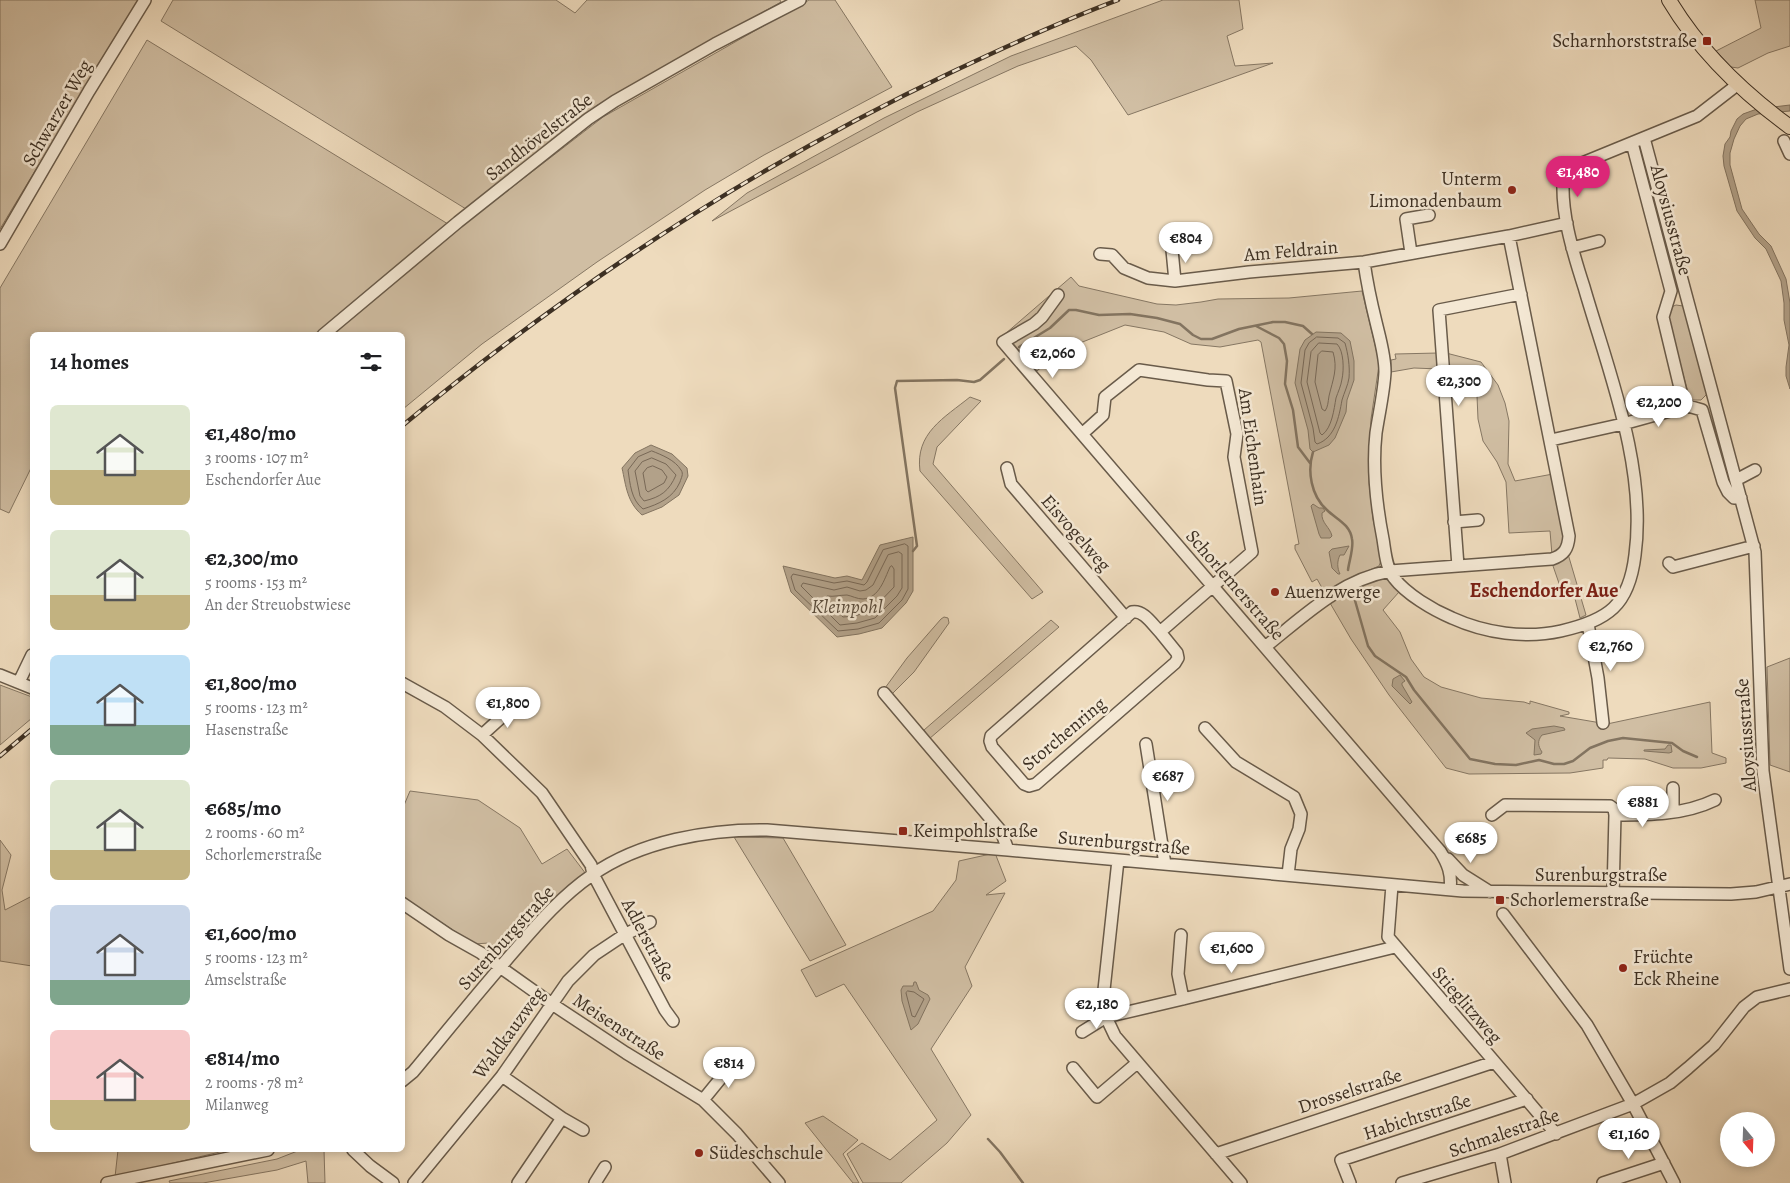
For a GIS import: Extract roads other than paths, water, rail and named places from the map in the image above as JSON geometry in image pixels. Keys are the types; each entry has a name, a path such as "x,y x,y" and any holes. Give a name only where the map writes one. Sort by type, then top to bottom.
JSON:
{"main road":[{"path":"1670,0 1688,28 1716,63 1737,85 1790,127"}],"street":[{"name":"Schwarzer Weg","path":"0,244 89,91 145,0"},
{"name":"Sandhövelstraße","path":"327,332 458,222 588,119 615,101 793,2"},
{"path":"1364,262 1384,356 1385,373 1376,435 1374,466 1376,507 1390,571 1403,588 1439,612 1465,624 1492,631 1524,635 1556,632 1588,624 1612,610 1626,590 1635,557 1638,518 1634,476 1624,424 1572,248 1567,223 1563,181 1564,172 1697,116 1737,85"},
{"name":"Aloysiusstraße","path":"1644,138 1754,546 1763,771 1785,885 1790,969"},
{"path":"1784,141 1790,154"},
{"name":"Aloysiusstraße","path":"1632,144 1671,291 1663,317 1681,392 1688,406"},
{"path":"1411,253 1406,219 1429,215"},
{"name":"Am Feldrain","path":"1100,254 1112,255 1124,268 1148,278 1175,281 1248,272 1364,262 1509,236 1567,223"},
{"path":"1265,647 1331,595 1377,573 1552,559 1559,557 1568,546 1569,536 1551,440 1509,236"},
{"path":"1572,248 1599,241"},
{"path":"1172,250 1175,281"},
{"path":"1458,566 1439,310 1520,294"},
{"name":"Schorlemerstraße","path":"1058,295 1042,317 1034,324 1003,342 1440,851 1463,875 1490,892"},
{"name":"Am Eichenhain","path":"1082,434 1103,415 1105,397 1139,370 1226,381 1237,434 1234,457 1252,552 1212,586"},
{"path":"1702,410 1714,399"},
{"path":"1551,440 1624,424 1688,406 1702,410"},
{"path":"1702,410 1723,482 1728,492 1734,498 1741,498"},
{"name":"Eisvogelweg","path":"1007,468 1011,484 1126,618"},
{"path":"1736,480 1755,470"},
{"path":"1454,522 1478,520"},
{"path":"1669,563 1674,567 1754,546"},
{"path":"1160,632 1212,586"},
{"name":"Storchenring","path":"1132,612 1142,613 1160,632 1177,653 1178,658 1175,663 1036,784 1029,786 1024,784 992,747 991,736 1132,612"},
{"path":"1588,624 1598,678 1603,723"},
{"path":"19,682 30,659"},
{"path":"0,675 30,687"},
{"name":"Adlerstraße","path":"405,685 445,707 482,735 542,793 591,865 593,874 624,934 665,1010 673,1021"},
{"path":"884,693 1001,831 1008,850"},
{"path":"482,735 516,704"},
{"path":"1205,728 1236,762 1294,797 1302,814 1299,829 1291,848 1288,875"},
{"path":"1146,744 1165,864"},
{"path":"1673,788 1673,812"},
{"path":"1615,815 1653,816 1699,808 1715,800"},
{"path":"1492,815 1504,805 1610,806 1614,809 1615,815 1613,893"},
{"name":"Surenburgstraße","path":"405,1079 413,1072 544,917 593,874 645,849 699,834 767,830 1490,892 1731,894 1756,892 1785,885"},
{"name":"Schorlemerstraße","path":"1440,851 1448,864 1451,876 1450,890"},
{"path":"1118,860 1104,999 1106,1017 1115,1036 1137,1063 1242,1183"},
{"name":"Stieglitzweg","path":"1392,885 1388,937 1556,1134"},
{"name":"Meisenstraße","path":"405,905 449,935 481,952 552,1004 626,1053 703,1100 722,1117 779,1183"},
{"path":"1503,914 1587,1025 1633,1104 1674,1183"},
{"name":"Waldkauzweg","path":"414,1183 502,1076 568,981 594,955 624,934 650,922"},
{"path":"1181,935 1178,974 1183,1000"},
{"path":"1082,1032 1106,1017 1183,1000 1395,947"},
{"name":"Schmalestraße","path":"1402,1183 1424,1180 1556,1134 1633,1104 1670,1083 1688,1068 1714,1045 1744,1008 1757,997 1790,989"},
{"path":"703,1100 734,1062"},
{"name":"Drosselstraße","path":"1216,1154 1494,1062"},
{"path":"1074,1068 1097,1097 1137,1063"},
{"path":"502,1076 562,1118 583,1130"},
{"name":"Habichtstraße","path":"1350,1183 1341,1160 1526,1099"},
{"path":"518,1183 562,1118"},
{"path":"107,1183 258,1152"},
{"path":"355,1152 393,1183"},
{"path":"1500,1154 1505,1183"},
{"path":"1603,1183 1664,1163"},
{"path":"595,1183 605,1167"}],"water":[{"path":"1790,105 1790,111 1758,114 1746,119 1740,126 1734,139 1730,153 1730,165 1742,209 1759,234 1771,246 1786,279 1790,303 1790,389 1786,376 1789,345 1784,320 1781,281 1766,249 1755,238 1737,211 1723,156 1725,144 1730,137 1731,131 1737,119 1743,114 1757,109"},
{"path":"1316,332 1341,333 1350,341 1354,361 1354,380 1347,400 1346,412 1335,438 1329,445 1313,452 1310,449 1308,430 1295,383 1300,349 1305,340"},
{"path":"651,445 672,454 687,468 688,476 679,495 662,507 642,515 630,499 622,468 635,453"},
{"path":"1313,504 1323,508 1325,511 1322,513 1322,516 1331,533 1332,536 1330,538 1321,538 1319,534 1311,506"},
{"name":"Kleinpohl","path":"913,537 913,591 906,603 882,628 837,637 791,592 783,566 835,578 847,576 862,580 880,545"},
{"path":"1349,546 1344,555 1339,557 1338,567 1340,574 1338,574 1332,568 1329,552 1332,549"},
{"path":"1400,675 1405,681 1402,685 1412,702 1410,704 1392,686 1393,679"},
{"path":"1554,726 1564,728 1565,730 1542,735 1539,739 1539,744 1542,752 1541,754 1534,755 1535,740 1526,733 1532,729"},
{"path":"1668,745 1671,745 1672,752 1644,751 1665,749"},
{"path":"914,982 916,982 919,990 928,995 930,999 918,1024 911,1030 902,1001 901,990 903,986 913,986"}],"waterway":[{"path":"1019,347 1050,328 1069,310 1099,315 1130,314 1157,318 1180,324 1201,339 1212,339 1239,329 1273,322 1285,322 1303,326 1312,334"},
{"path":"1256,326 1279,338 1284,344 1287,361 1285,384 1293,410 1298,447 1310,463"},
{"path":"913,551 917,546 895,388 897,381 957,380 974,382 980,380 1004,359"},
{"path":"1313,452 1310,467 1312,483 1317,498 1327,510 1349,529 1351,534 1352,546 1348,570"},
{"path":"1354,597 1368,646 1375,656 1406,677 1414,690 1470,759 1495,764 1516,765 1539,760 1554,764 1564,764 1573,761 1590,748 1623,738 1672,743 1683,751 1697,757"},
{"path":"988,1139 1023,1183"}],"railway":[{"path":"405,424 466,374 598,277 736,188 878,108 1035,34 1118,0"},
{"path":"0,756 30,731"}],"place":[{"name":"Scharnhorststraße","path":"1707,41"},
{"name":"Unterm Limonadenbaum","path":"1512,190"},
{"name":"Auenzwerge","path":"1275,592"},
{"name":"Keimpohlstraße","path":"903,831"},
{"name":"Schorlemerstraße","path":"1500,900"},
{"name":"Früchte Eck Rheine","path":"1623,968"},
{"name":"Südeschschule","path":"699,1153"}],"district":[{"name":"Eschendorfer Aue","path":"1544,590"}]}
